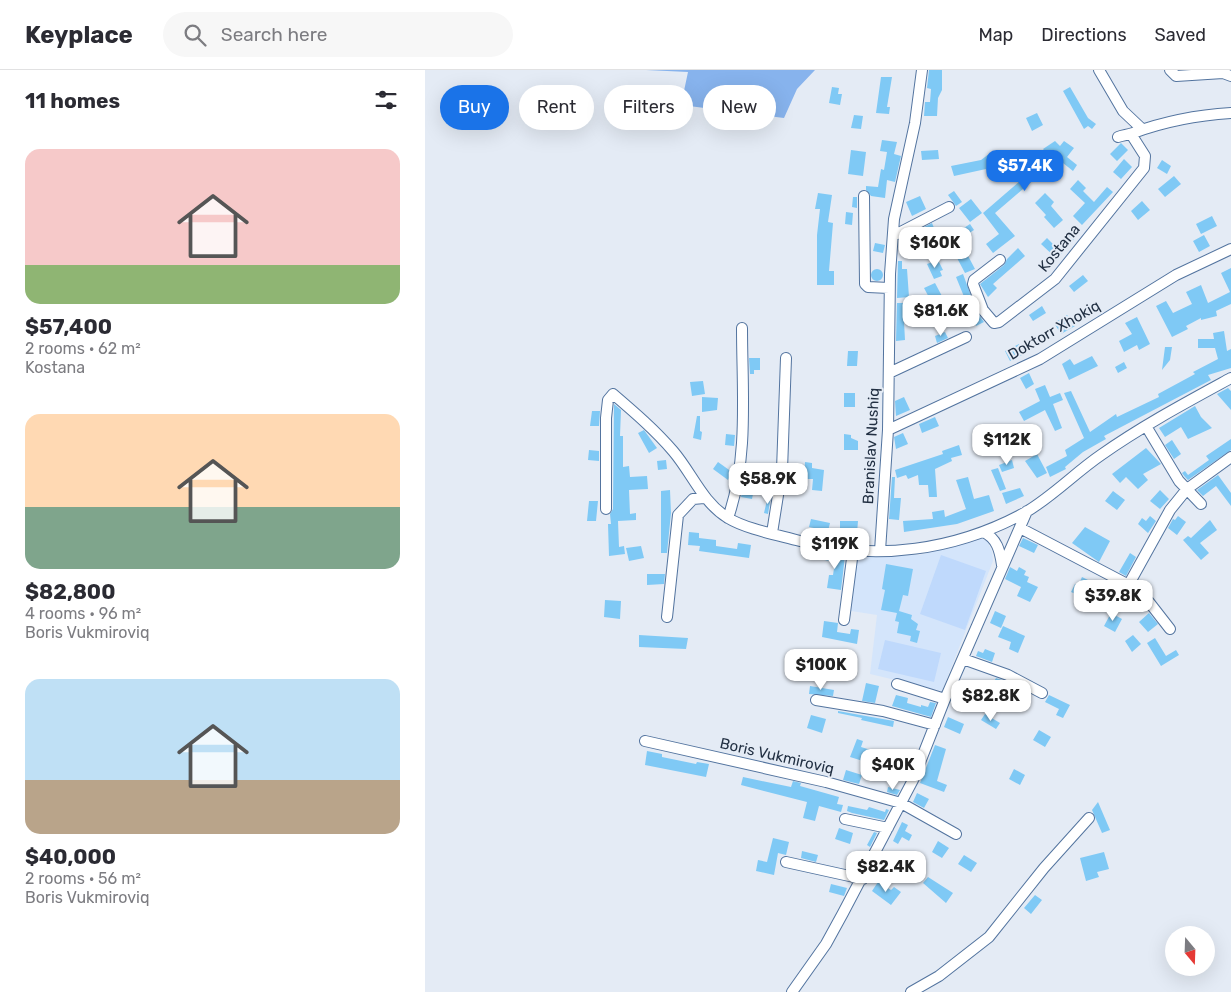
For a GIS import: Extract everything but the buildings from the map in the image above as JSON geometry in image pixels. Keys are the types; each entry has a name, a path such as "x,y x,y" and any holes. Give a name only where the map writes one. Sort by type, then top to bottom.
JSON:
{"street":[{"name":"Branislav Nushiq","path":"880,551 888,430 889,288 894,219 915,122 922,70"},
{"path":"1099,70 1123,111 1141,128"},
{"path":"1170,70 1176,76 1223,73 1231,76"},
{"path":"1118,137 1131,134 1141,128 1210,114 1231,113"},
{"name":"Kostana","path":"1000,260 975,280 973,284 983,310 994,323 999,322 1028,302 1055,279 1144,168 1145,156 1131,134"},
{"path":"863,196 865,284 868,287 889,288"},
{"path":"893,236 949,207"},
{"name":"Doktorr Xhokiq","path":"888,430 1039,359 1175,274 1231,249"},
{"path":"728,518 739,480 742,453 742,328"},
{"name":"Branislav Nushiq","path":"889,373 907,367 966,337"},
{"path":"772,533 782,470 785,358"},
{"path":"606,509 606,418 608,400 613,394 639,416 669,446 704,498 728,518 817,546 853,551 880,551 917,550 940,546 983,532 1027,511 1102,454 1146,426 1231,378"},
{"path":"1146,426 1167,462 1187,490 1201,504"},
{"path":"1119,602 1127,584 1170,510 1187,490 1231,457"},
{"path":"667,618 679,515 693,500 704,498"},
{"path":"792,992 826,944 863,879 913,780 945,699 1027,511"},
{"path":"1020,528 1127,584 1149,602 1170,629"},
{"path":"983,532 990,535 1000,549 1002,565"},
{"path":"844,620 853,551"},
{"path":"963,659 1008,675 1042,693"},
{"path":"897,684 945,699"},
{"path":"816,700 883,711 935,725"},
{"name":"Boris Vukmiroviq","path":"645,741 826,782 901,803 956,834"},
{"path":"845,818 888,828"},
{"path":"911,992 939,976 989,936 1043,868 1089,818"},
{"path":"786,862 863,879"}],"shaded area":[{"path":"646,70 815,70 797,89 784,118 776,117 776,85 703,85 703,108 693,107 693,85 685,85 688,72"},
{"path":"981,538 988,542 993,561 942,691 870,674 877,615 845,610 856,556 920,555"},
{"path":"941,555 986,571 965,630 920,614"},
{"path":"885,640 941,653 934,682 878,669"}]}
